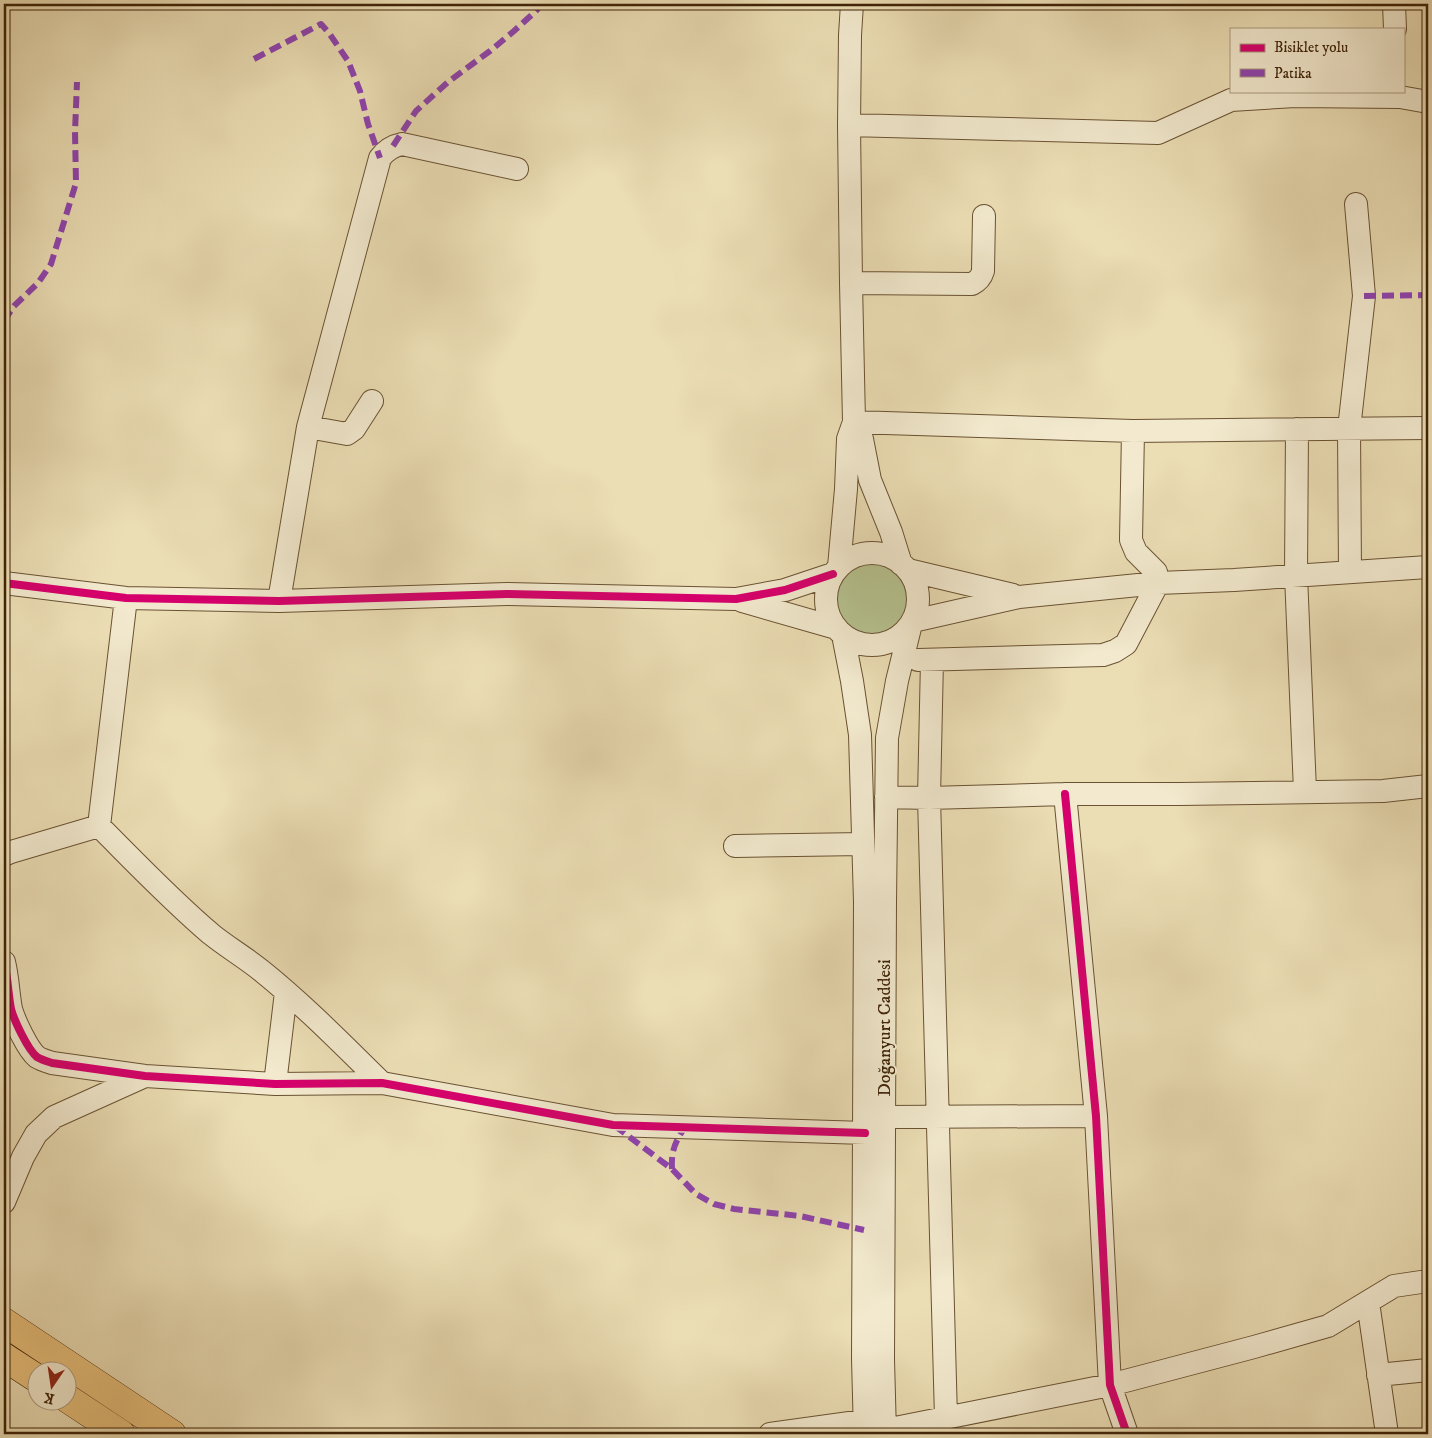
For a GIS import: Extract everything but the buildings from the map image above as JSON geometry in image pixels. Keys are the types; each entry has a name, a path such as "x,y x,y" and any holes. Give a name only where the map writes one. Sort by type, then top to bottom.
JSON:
{"main road":[{"path":"4,1322 172,1434"},
{"path":"4,1357 28,1373"},
{"path":"78,1406 120,1434"}],"street":[{"path":"839,632 831,620 826,602 826,592 836,570 846,489 848,438 854,422 849,125 852,4"},
{"path":"1394,4 1395,28"},
{"path":"849,125 1158,133 1231,100 1294,96 1400,94 1428,102"},
{"path":"279,601 308,427 380,158 385,151 393,146 402,144 517,169"},
{"path":"1350,572 1349,429 1364,296 1356,204"},
{"path":"851,283 972,284 976,282 980,279 983,271 984,216"},
{"path":"308,427 347,434 354,429 372,401"},
{"path":"854,422 1133,431 1428,428"},
{"path":"736,599 839,632 860,644 879,645 888,642 905,632 912,622 918,607 918,597 913,579 904,567 870,480 862,439 854,422"},
{"path":"1297,429 1296,575 1305,791"},
{"path":"902,660 1103,655 1115,651 1126,644 1158,583 1156,572 1136,552 1131,540 1133,431"},
{"path":"4,583 126,598 279,601 507,594 736,599 786,590 836,570 856,556 874,554 884,555 904,567 1019,597"},
{"path":"912,622 1019,597 1158,583 1234,580 1428,567"},
{"path":"99,826 126,598"},
{"name":"Doğanyurt Caddesi","path":"874,1430 883,1368 887,738 897,681 912,622"},
{"name":"Doğanyurt Caddesi","path":"839,632 852,681 860,735 865,902 865,1133 874,1430"},
{"path":"932,660 930,798 940,1205 955,1422"},
{"path":"886,797 930,798 1065,794 1383,791 1428,786"},
{"path":"1065,794 1096,1116 1110,1385 1127,1434"},
{"path":"4,855 99,826"},
{"path":"99,826 165,892 212,934 286,992 320,1022 382,1083"},
{"path":"735,846 863,844"},
{"path":"4,962 7,977 8,1010 30,1050 36,1056 52,1063 145,1076 274,1084 382,1083 613,1125 865,1133"},
{"path":"274,1084 286,992"},
{"path":"4,1202 27,1149 36,1134 54,1117 145,1076"},
{"path":"885,1118 1096,1116"},
{"path":"770,1434 874,1430 955,1422 1110,1385 1328,1326 1394,1286 1428,1281"},
{"path":"1368,1302 1387,1434"},
{"path":"1378,1375 1428,1370"}],"green space":[{"path":"872,561 887,564 899,572 907,584 910,599 907,614 899,626 887,634 872,637 857,634 845,626 837,614 834,599 837,584 845,572 857,564"}],"marked path":[{"path":"393,146 416,111 448,82 514,31 537,10 540,4"},
{"path":"254,59 321,24 348,61 360,91 368,124 380,158"},
{"path":"4,321 14,306 38,283 51,264 76,183 75,132 77,82"},
{"path":"1364,296 1428,295"},
{"path":"615,1126 672,1169 696,1194 714,1204 734,1209 800,1216 864,1230"},
{"path":"672,1169 674,1147 685,1127"}],"cycle path":[{"path":"4,583 126,598 279,601 507,594 736,599 785,590 833,574"},
{"path":"1065,794 1096,1116 1110,1385 1127,1434"},
{"path":"4,962 11,1009 18,1027 33,1053 37,1057 52,1063 145,1076 275,1084 382,1083 613,1125 865,1133"}]}
